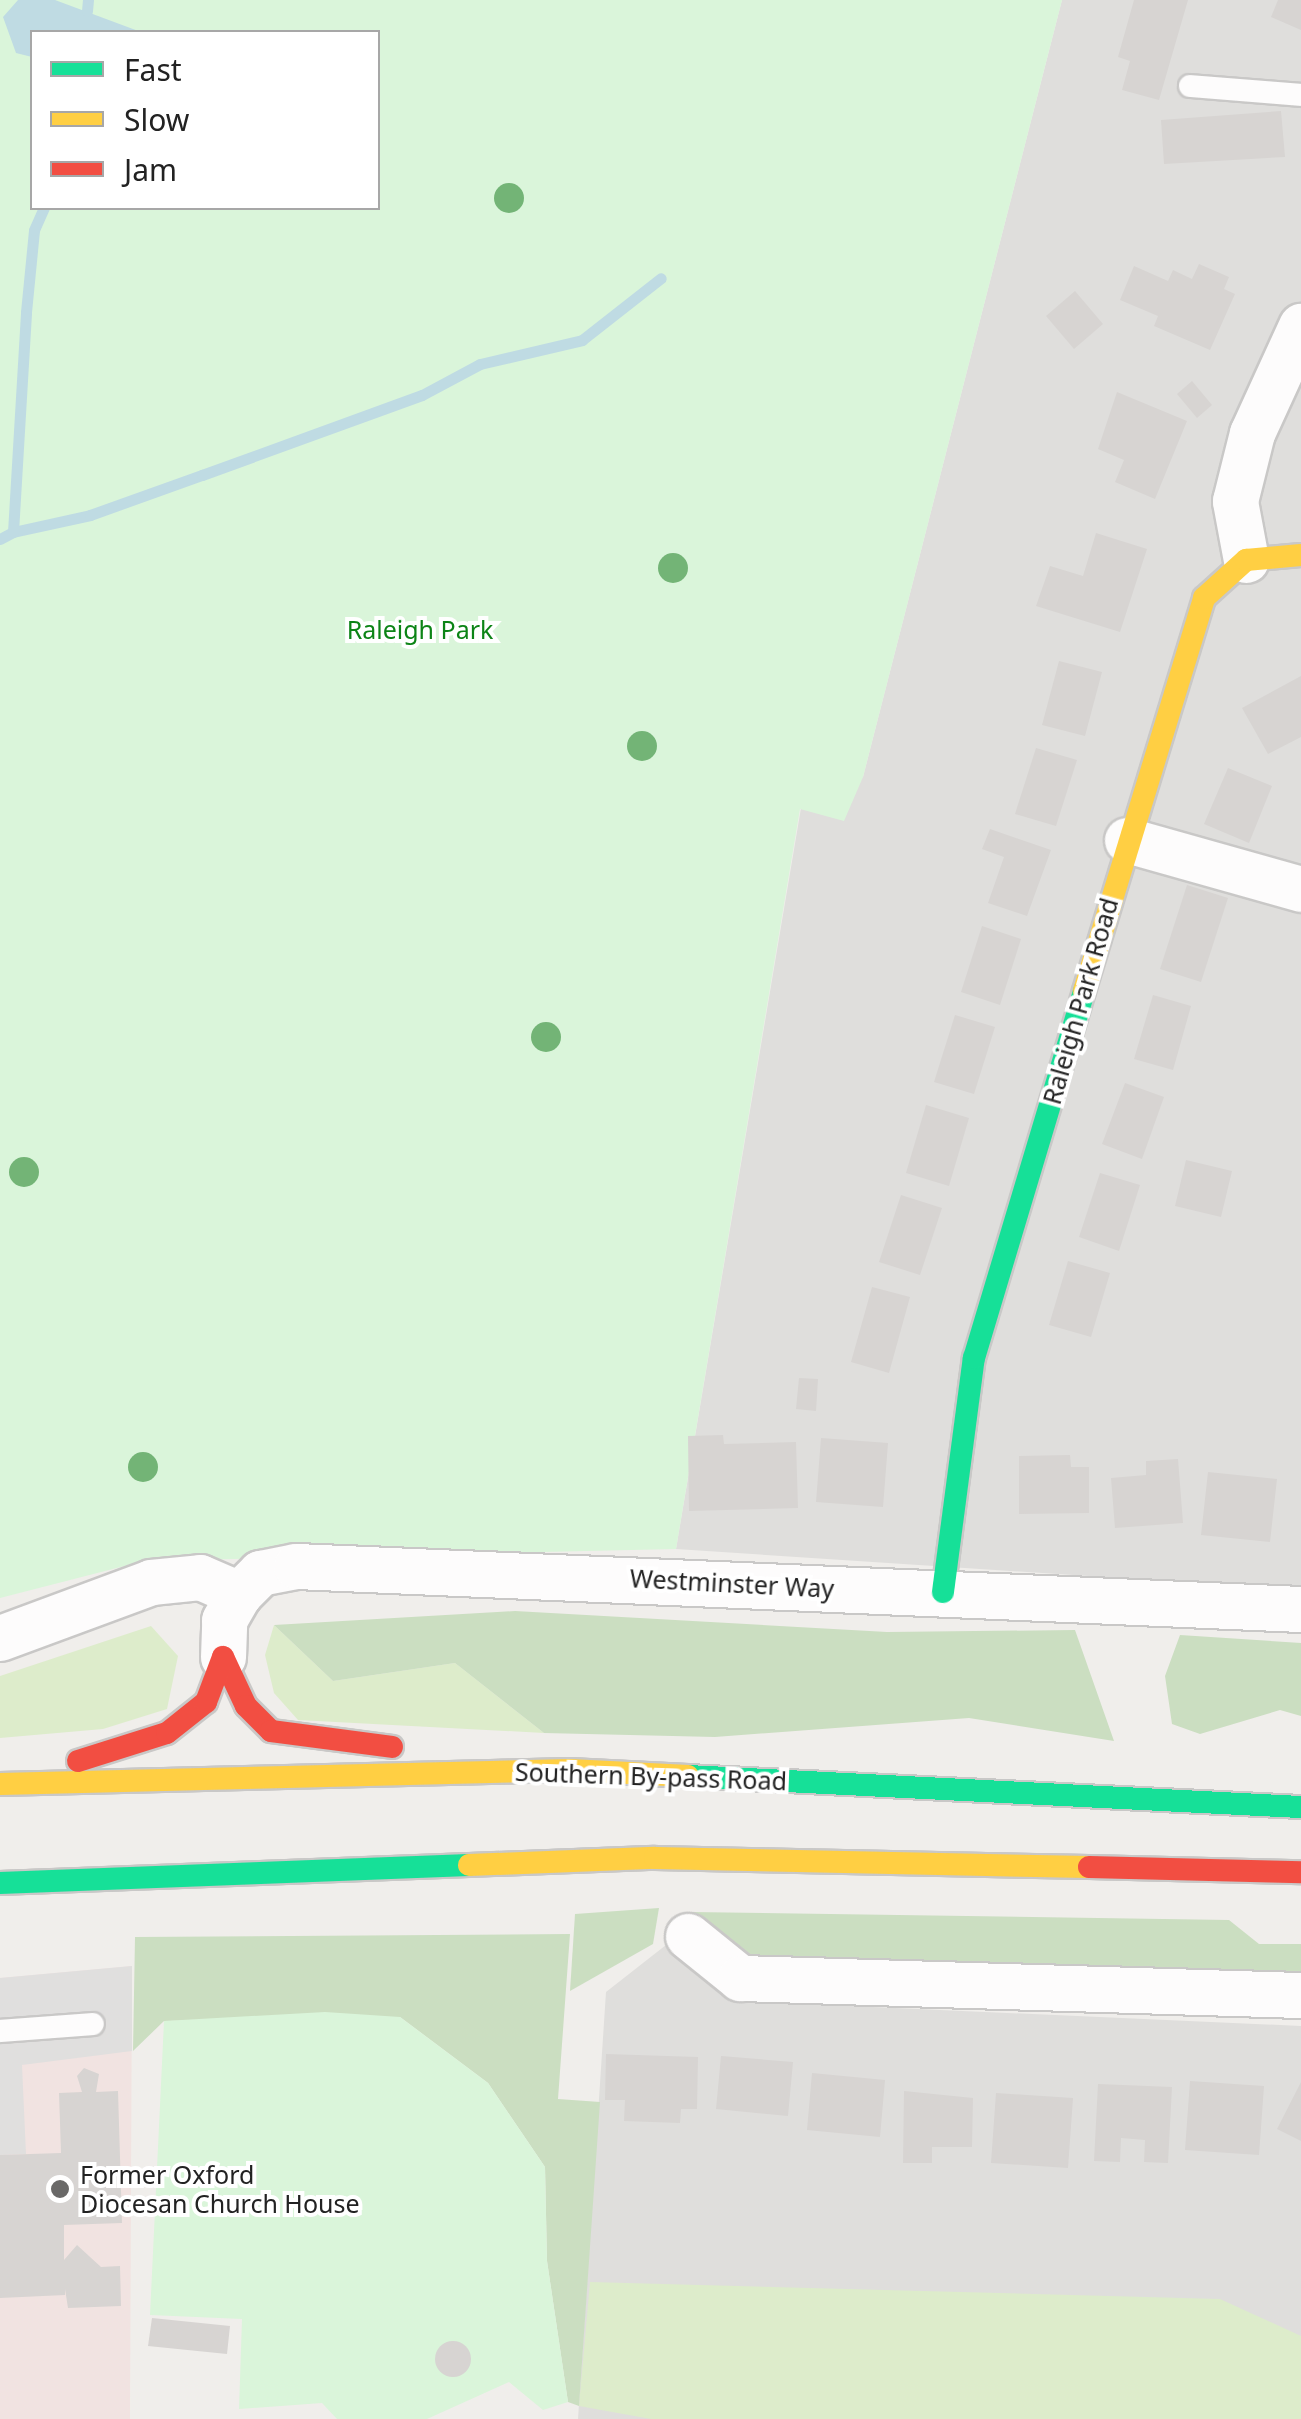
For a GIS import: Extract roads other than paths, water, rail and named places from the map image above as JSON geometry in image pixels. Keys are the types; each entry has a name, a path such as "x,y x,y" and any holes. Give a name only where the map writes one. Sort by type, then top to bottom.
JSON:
{"main road":[{"path":"1246,560 1286,551 1301,556"},
{"name":"Raleigh Park Road","path":"943,1592 974,1358 1127,840 1204,598 1246,560"},
{"path":"222,1657 246,1706 271,1731 570,1770"},
{"path":"0,1774 110,1756 167,1734 206,1702 222,1657"},
{"name":"Southern By-pass Road","path":"0,1784 570,1770 1301,1807"},
{"path":"0,1883 137,1882 655,1858 1301,1872"},
{"path":"0,1910 137,1882"}],"street":[{"path":"1246,560 1234,501 1252,433 1301,326"},
{"path":"1127,840 1301,889"},
{"name":"Westminster Way","path":"239,1594 260,1573 296,1566 1301,1609"},
{"path":"0,1638 151,1582 200,1577 239,1594 224,1620 222,1657"},
{"path":"688,1936 740,1978 1301,1995"}],"lane":[{"path":"1190,86 1301,96"},
{"path":"0,2031 92,2024"}],"water":[{"path":"18,0 55,0 136,30 30,30 30,56 16,53 3,17"}],"waterway":[{"path":"87,11 88,0"},
{"path":"0,539 13,532 26,312 34,230 43,210"},
{"path":"13,532 90,515 202,475 422,395 480,364 582,340 661,278"}],"place":[{"name":"Former Oxford Diocesan Church House","path":"60,2189"}],"park label":[{"name":"Raleigh Park","path":"420,629"}]}
